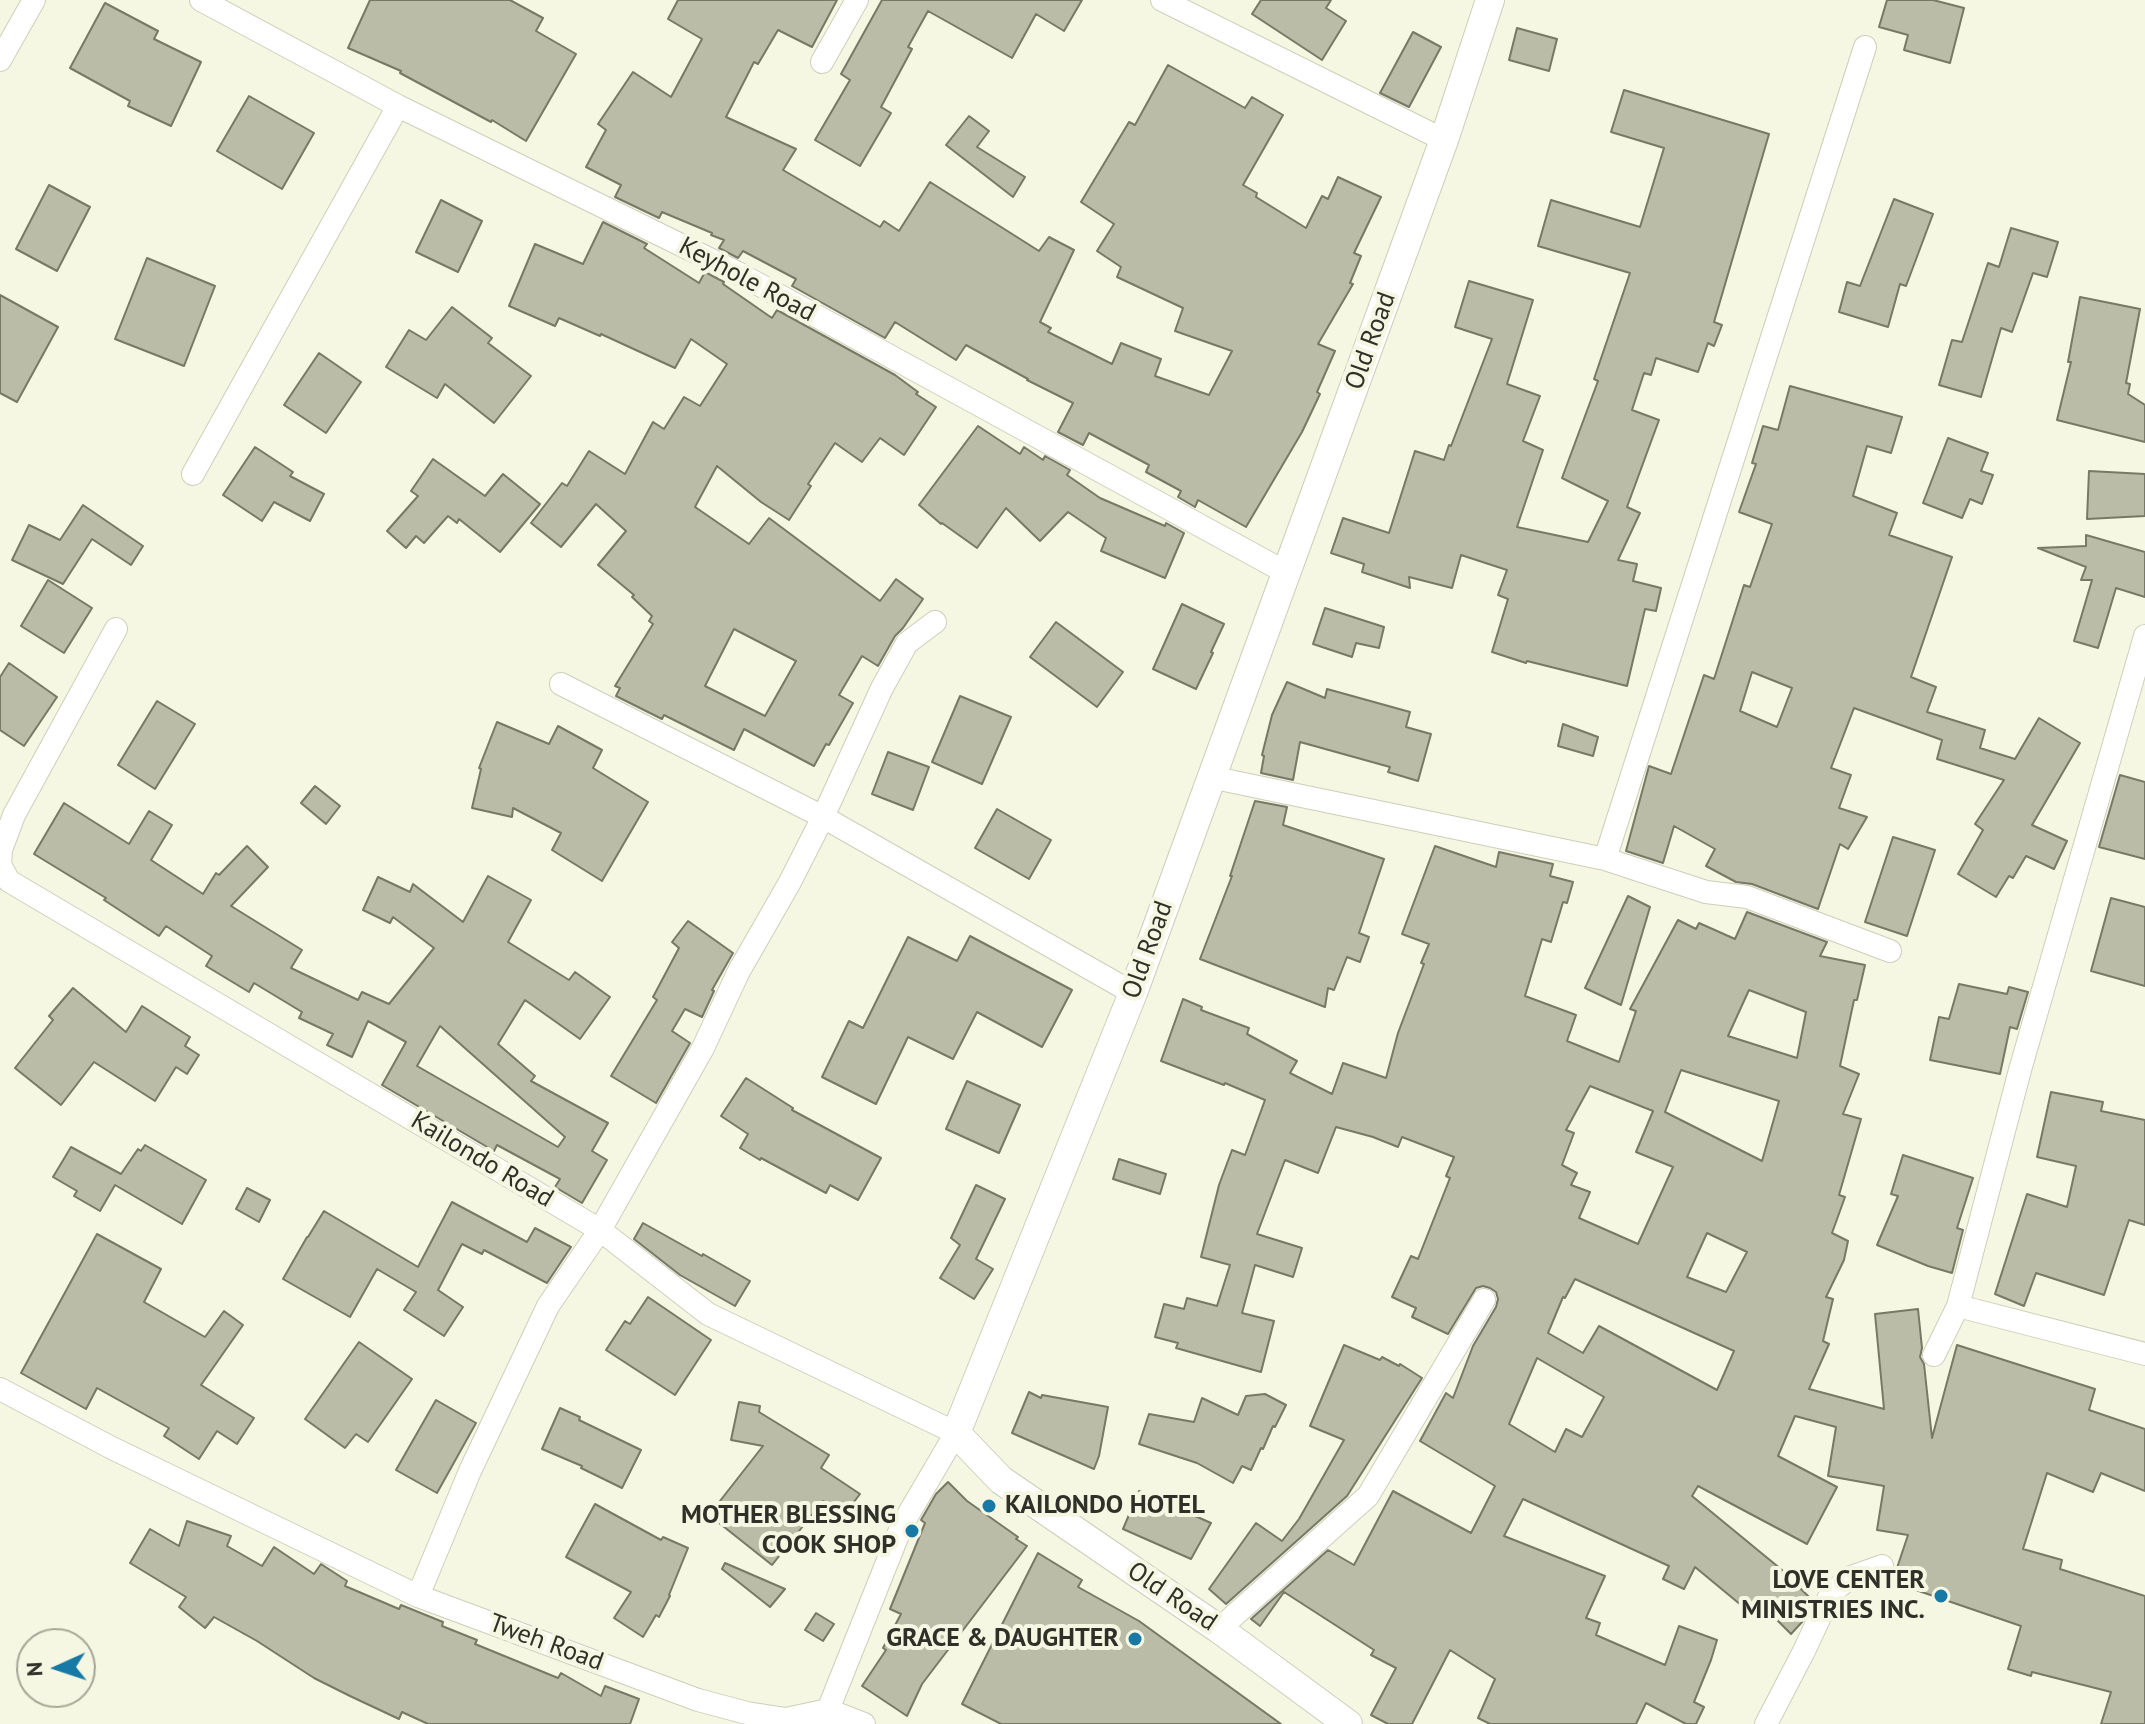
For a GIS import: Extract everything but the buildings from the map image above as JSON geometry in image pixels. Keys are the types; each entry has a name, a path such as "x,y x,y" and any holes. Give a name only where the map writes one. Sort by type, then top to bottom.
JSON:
{"street":[{"path":"0,60 34,0"},
{"name":"Keyhole Road","path":"201,0 398,106 736,272 1287,573"},
{"path":"822,62 857,0"},
{"path":"1162,0 1444,140"},
{"name":"Old Road","path":"1348,1724 1219,1629 1001,1480 956,1433 1133,993 1444,140 1490,0"},
{"path":"1605,859 1865,47"},
{"path":"193,474 398,106"},
{"path":"418,1596 470,1471 548,1306 600,1230 703,1048 739,971 823,817 882,688 907,643 935,622"},
{"name":"Kailondo Road","path":"116,629 14,815 1,850 0,865 9,881 600,1230 708,1314 956,1433"},
{"path":"1934,1355 1958,1306 2024,1055 2145,636"},
{"path":"561,684 823,817 1133,993"},
{"path":"1210,777 1605,859 1706,892 1747,897 1890,951"},
{"path":"1219,1629 1368,1496 1484,1300"},
{"path":"1958,1306 2145,1354"},
{"name":"Tweh Road","path":"0,1389 112,1448 418,1596 698,1700 786,1719 826,1717"},
{"path":"864,1724 826,1717 902,1525 956,1433"},
{"path":"1766,1724 1831,1593 1851,1577 1882,1566"}],"place":[{"name":"KAILONDO HOTEL","path":"989,1506"},
{"name":"MOTHER BLESSING COOK SHOP","path":"912,1531"},
{"name":"LOVE CENTER MINISTRIES INC.","path":"1941,1596"},
{"name":"GRACE & DAUGHTER","path":"1135,1639"}]}
